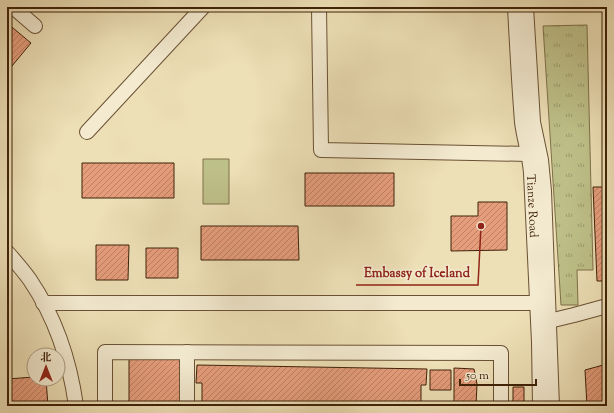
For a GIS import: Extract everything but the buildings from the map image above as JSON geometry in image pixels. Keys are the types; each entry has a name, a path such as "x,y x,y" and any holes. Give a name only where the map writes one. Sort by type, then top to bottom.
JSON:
{"street":[{"path":"13,7 35,26"},
{"path":"87,132 203,7"},
{"path":"319,7 321,150 528,154"},
{"name":"Tianze Road","path":"515,7 522,123 532,173 540,406"},
{"name":"Tianze Road","path":"526,7 533,122 541,160 544,191 552,406"},
{"path":"7,252 30,280 53,322 70,372 76,406"},
{"path":"43,303 537,302"},
{"path":"549,320 574,316 607,306"},
{"path":"105,406 106,352 501,353 501,406"},
{"path":"187,352 187,406"}],"green space":[{"path":"587,25 593,270 577,270 578,305 561,305 543,26"},
{"path":"203,159 229,159 229,204 203,204"}],"place":[{"name":"Embassy of Iceland","path":"481,226"}]}
